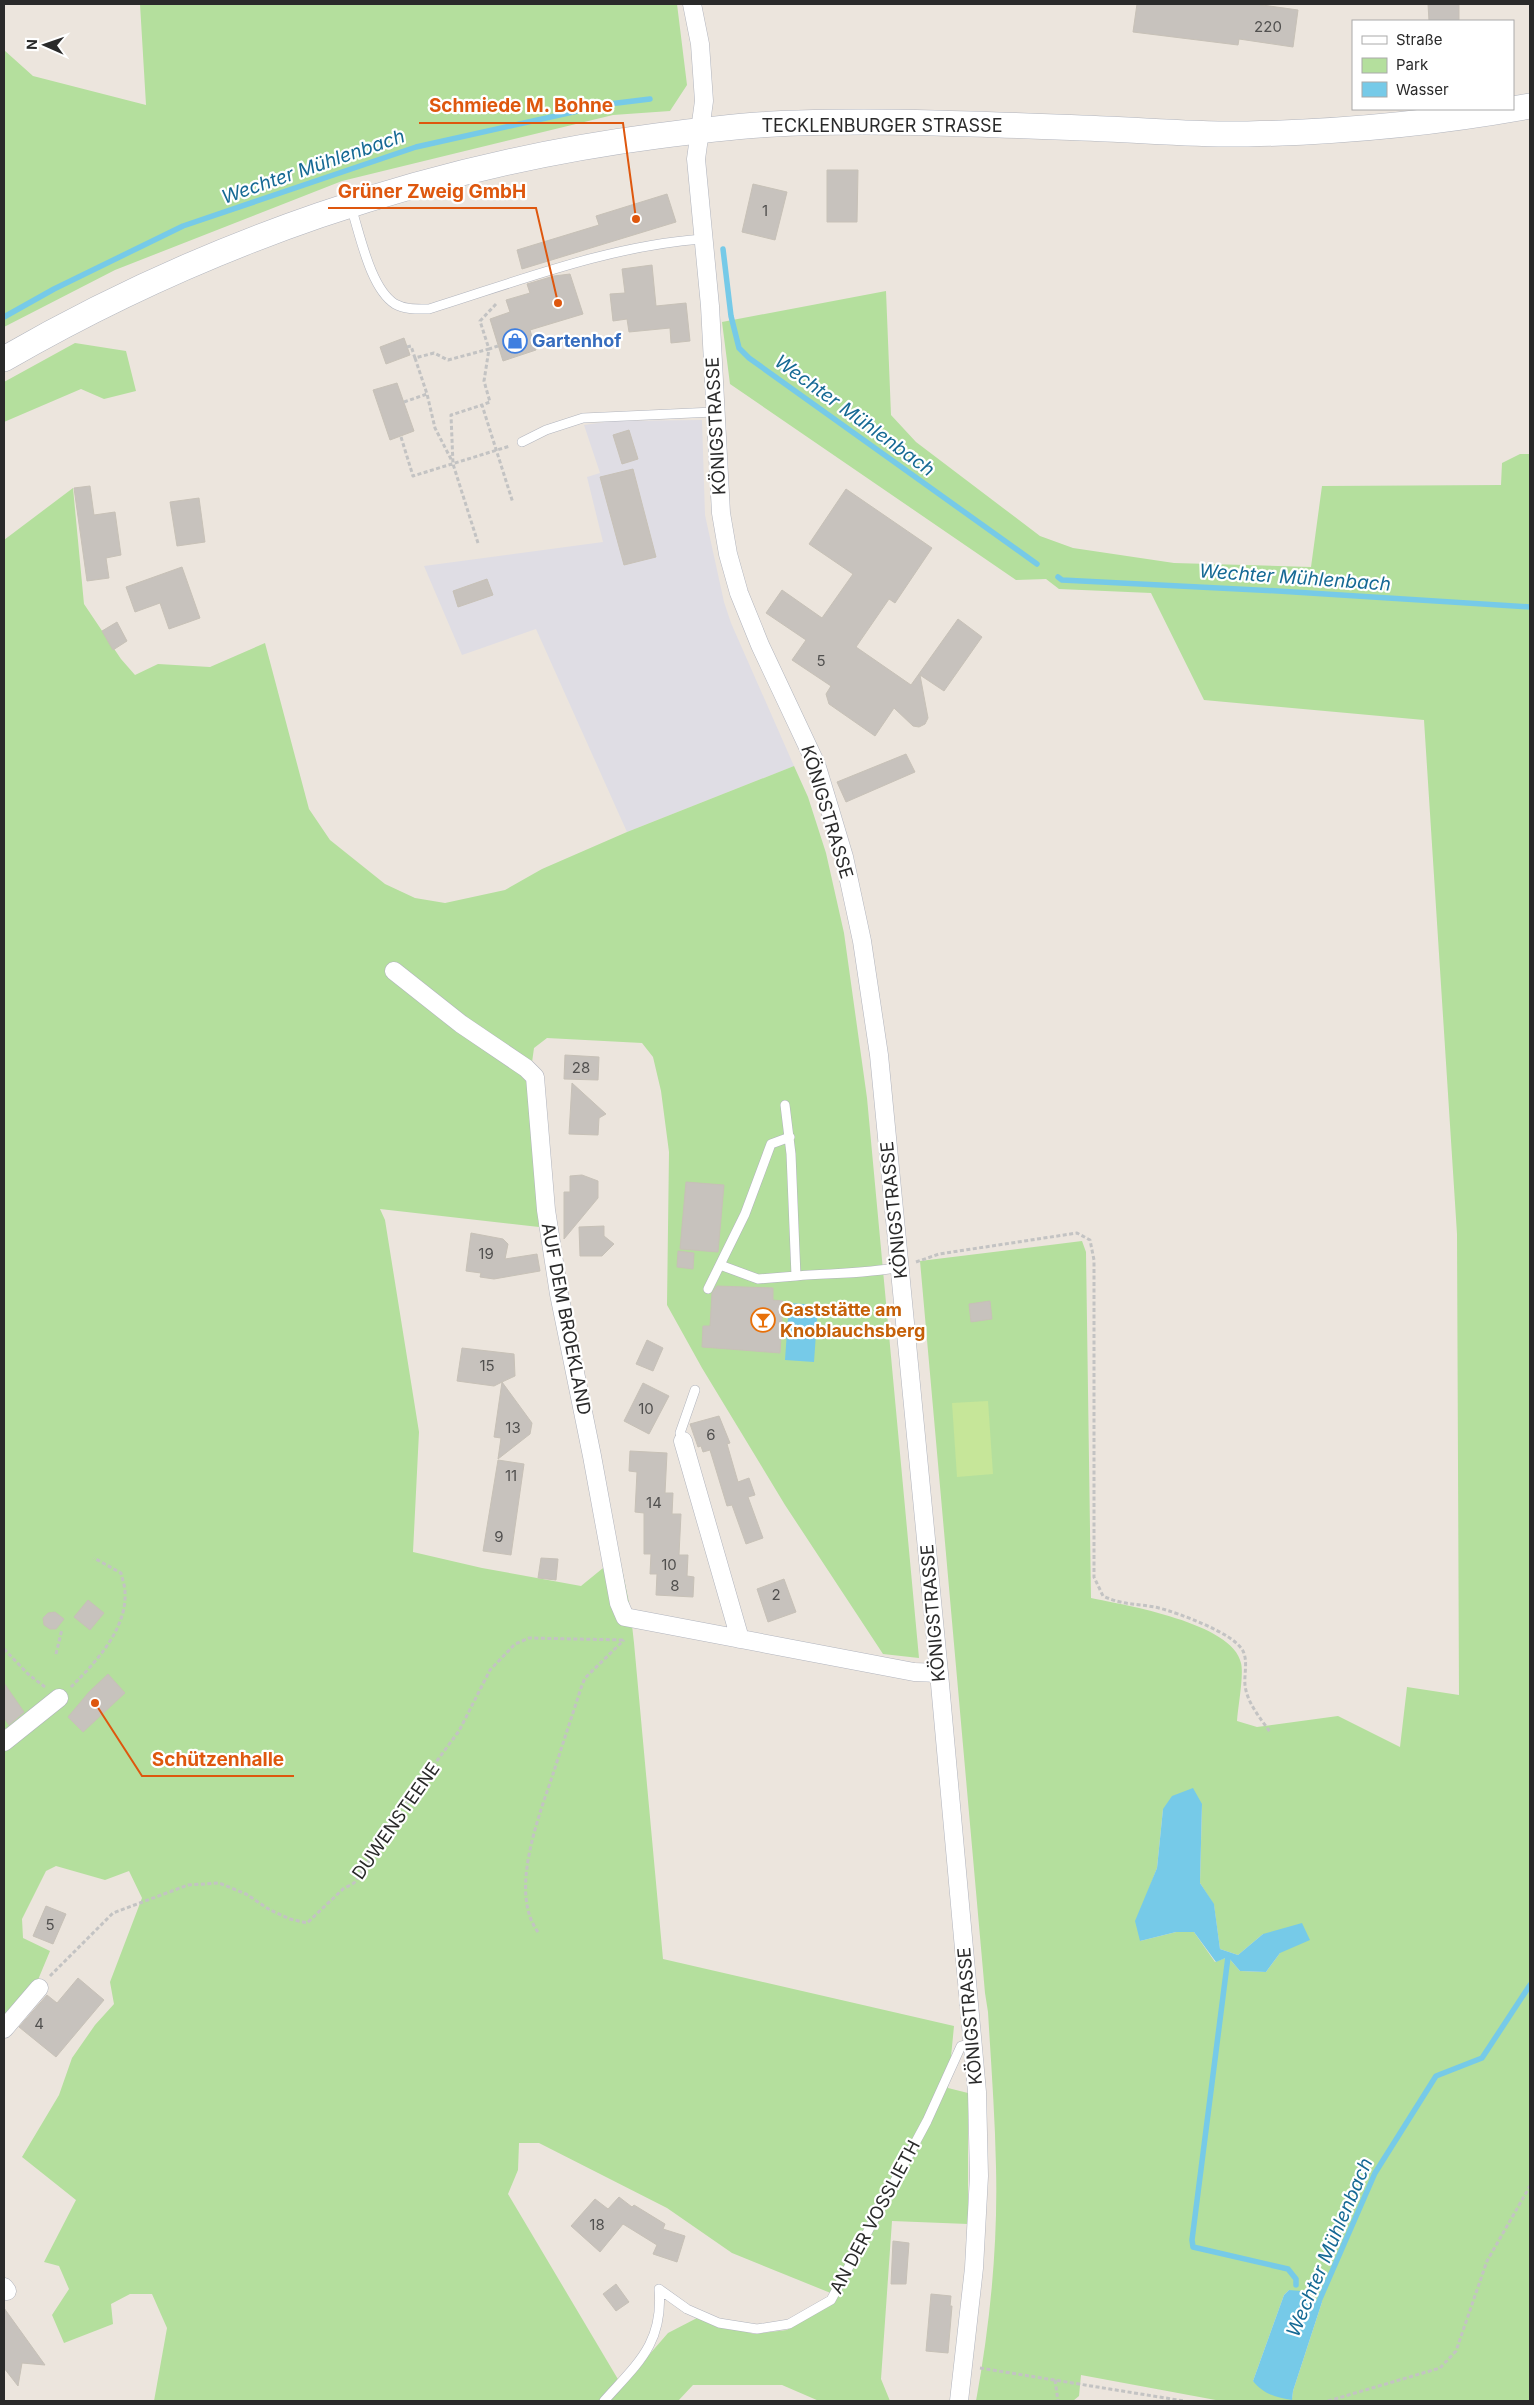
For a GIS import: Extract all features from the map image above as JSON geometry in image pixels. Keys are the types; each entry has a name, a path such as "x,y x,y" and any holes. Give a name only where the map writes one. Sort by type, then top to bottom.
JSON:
{"main road":[{"name":"TECKLENBURGER STRASSE","path":"1514,108 1530,106"},
{"name":"TECKLENBURGER STRASSE","path":"4,359 63,325 147,284 235,246 350,204 456,174 524,158 699,131 794,123 909,122 1245,134 1392,126 1502,110"}],"street":[{"name":"KÖNIGSTRASSE","path":"692,4 700,44 704,101 696,159 702,239 710,306 714,412 721,513 728,554 739,593 760,645 816,764 844,857 860,931 879,1055 939,1673 977,2092 979,2176 974,2268 965,2366 959,2401"},
{"name":"AUF DEM BROEKLAND","path":"394,971 461,1024 526,1068 535,1077 546,1210 559,1294 622,1613 625,1617 632,1620 914,1672 939,1673"},
{"path":"682,1441 740,1639"},
{"path":"4,1742 59,1698"},
{"path":"4,2029 39,1988"}],"lane":[{"path":"350,204 374,276 383,293 396,304 412,310 429,309 611,253 673,241 702,239"},
{"path":"522,442 546,430 583,418 714,412"},
{"path":"785,1105 790,1137 796,1276"},
{"path":"708,1289 745,1214 771,1144 790,1137"},
{"path":"720,1265 758,1279 836,1272 879,1271 900,1267"},
{"path":"682,1441 680,1432 695,1390"},
{"name":"AN DER VOSSLIETH","path":"604,2401 652,2344 661,2307 659,2289 687,2308 719,2323 758,2329 789,2324 831,2300 927,2121 961,2046 972,2042"}],"path":[{"path":"453,464 451,415 490,402 484,381 489,349 480,321 496,304"},
{"path":"407,347 411,346 427,394 435,428 453,464 478,543"},
{"path":"415,358 434,353 448,360 498,346"},
{"path":"404,402 427,394"},
{"path":"482,405 513,503"},
{"path":"401,437 413,476 522,442"},
{"path":"900,1267 939,1254 1077,1233 1090,1240 1094,1260 1094,1577 1103,1596 1120,1604 1158,1608 1181,1615 1231,1638 1243,1651 1245,1687 1253,1708 1270,1732"},
{"path":"4,1648 28,1674 59,1698 107,1646 122,1620 125,1591 120,1573 94,1558"},
{"path":"56,1654 62,1629"},
{"name":"DUWENSTEENE","path":"39,1988 112,1913 188,1885 219,1883 246,1894 270,1910 290,1919 307,1923 344,1889 354,1883 422,1781 460,1731 490,1670 515,1644 529,1638 624,1640 585,1678 534,1831 526,1874 527,1904 531,1923 538,1932"},
{"path":"1328,2401 1440,2368 1456,2351 1487,2261 1530,2186"},
{"path":"965,2366 1184,2401"},
{"path":"1055,2380 1058,2401"}],"shaded area":[{"path":"702,420 705,515 724,602 731,623 794,766 627,832 536,629 462,655 424,566 603,542 587,477 600,473 584,425 612,421"}],"green space":[{"path":"140,4 677,4 687,85 670,111 613,115 342,181 115,270 4,327 4,50 33,76 146,105"},
{"path":"886,291 891,415 916,442 1040,536 1073,548 1174,563 1311,567 1322,486 1501,485 1502,463 1520,454 1530,454 1530,2401 1221,2401 1081,2375 1079,2396 1073,2401 976,2401 989,2314 996,2226 994,2109 988,2012 920,1261 1082,1241 1086,1252 1091,1598 1128,1605 1176,1618 1219,1637 1234,1649 1242,1668 1237,1721 1257,1727 1338,1716 1400,1747 1407,1687 1459,1695 1457,1234 1424,720 1204,700 1151,593 1059,589 1046,579 1016,580 730,384 722,322","holes":["1202,1804 1200,1883 1214,1905 1220,1949 1238,1955 1263,1934 1280,1953 1266,1972 1240,1971 1228,1957 1215,1962 1194,1932 1176,1932 1140,1941 1147,1894 1157,1868 1163,1809","1289,2290 1310,2300 1322,2302 1292,2399 1253,2381 1284,2295"]},
{"path":"75,343 126,351 136,391 104,399 81,389 4,422 4,382"},
{"path":"73,488 84,604 121,659 135,675 158,664 210,667 265,643 309,809 330,840 385,884 415,898 445,903 505,890 542,869 627,832 794,766 808,797 826,853 844,933 867,1098 919,1658 883,1654 785,1505 702,1368 667,1305 669,1152 661,1091 653,1057 642,1043 547,1038 534,1048 528,1091 539,1227 380,1209 385,1220 419,1432 413,1552 482,1568 581,1586 619,1555 630,1607 634,1643 663,1959 954,2026 948,2088 968,2093 968,2224 892,2221 881,2379 890,2401 819,2401 782,2385 693,2385 678,2401 154,2401 167,2328 152,2294 130,2294 111,2304 113,2324 64,2343 52,2315 69,2289 59,2266 44,2262 76,2200 22,2157 59,2095 72,2058 95,2025 114,2004 110,1982 142,1898 129,1871 105,1880 56,1866 46,1871 22,1919 23,1938 50,1951 35,1987 4,2024 4,1748 11,1735 4,1727 4,540","holes":["519,2143 539,2143 667,2208 732,2253 838,2296 787,2330 754,2334 697,2318 668,2333 622,2386 508,2194 518,2170"]},
{"path":"988,1401 993,1474 957,1477 952,1403"}],"water":[{"path":"789,1303 818,1305 814,1362 785,1360"},
{"path":"1193,1788 1202,1804 1200,1883 1214,1904 1220,1949 1238,1955 1263,1934 1302,1923 1310,1940 1280,1953 1266,1972 1240,1971 1228,1957 1216,1962 1194,1932 1176,1932 1140,1941 1135,1921 1157,1868 1163,1809 1172,1796"},
{"path":"1289,2290 1301,2291 1310,2300 1322,2302 1293,2391 1292,2400 1271,2395 1253,2381 1284,2295"}],"building":[{"path":"1137,4 1255,4 1298,10 1293,47 1239,39 1238,45 1133,32"},
{"path":"1428,4 1459,4 1459,20 1429,20"},
{"path":"827,170 858,170 857,222 827,222"},
{"path":"753,184 787,192 775,240 742,232"},
{"path":"667,194 676,222 522,269 517,250 599,225 596,216"},
{"path":"652,265 656,306 686,303 690,341 671,343 670,328 629,332 627,319 613,321 610,294 625,293 622,269"},
{"path":"570,274 583,314 530,330 536,350 503,361 490,319 510,312 506,300 530,293 527,284 554,276"},
{"path":"404,338 410,355 386,364 380,347"},
{"path":"397,383 414,431 390,440 373,390"},
{"path":"629,430 638,459 622,464 613,435"},
{"path":"633,469 656,557 624,565 600,477"},
{"path":"90,486 94,515 115,512 121,555 106,558 109,578 87,581 74,488"},
{"path":"846,489 932,548 895,603 889,599 856,647 911,685 958,619 982,637 944,691 920,675 928,718 925,724 919,727 913,726 894,708 875,736 829,704 826,694 831,686 792,660 806,640 766,613 782,590 822,618 853,574 809,544"},
{"path":"199,498 205,542 177,546 170,502"},
{"path":"182,567 200,618 169,629 160,603 135,612 126,587"},
{"path":"487,579 493,595 458,607 453,591"},
{"path":"117,622 127,641 113,650 102,631"},
{"path":"906,754 915,772 846,802 837,782"},
{"path":"565,1055 599,1057 598,1080 564,1079"},
{"path":"572,1083 606,1114 599,1118 598,1135 569,1134"},
{"path":"582,1175 598,1181 598,1198 564,1239 564,1192 570,1192 570,1176"},
{"path":"686,1182 724,1185 718,1252 680,1249"},
{"path":"604,1226 604,1236 614,1244 602,1256 580,1256 579,1227"},
{"path":"471,1233 503,1239 508,1244 505,1259 537,1254 540,1271 494,1279 480,1277 481,1273 466,1271"},
{"path":"678,1251 694,1253 693,1269 677,1267"},
{"name":"Gaststätte am Knoblauchsberg","path":"717,1286 773,1288 773,1300 783,1301 780,1353 702,1347 703,1326 710,1326 712,1293"},
{"path":"990,1301 992,1319 971,1322 969,1304"},
{"path":"647,1340 663,1348 653,1371 636,1364"},
{"path":"462,1348 514,1354 515,1376 494,1386 457,1381"},
{"path":"502,1382 532,1423 530,1434 498,1459 501,1438 494,1437"},
{"path":"643,1383 669,1396 649,1434 624,1421"},
{"path":"719,1416 730,1443 727,1444 738,1482 749,1478 755,1495 748,1497 763,1538 746,1544 732,1505 727,1506 710,1450 703,1452 701,1446 698,1447 690,1424"},
{"path":"630,1451 667,1453 665,1493 673,1493 672,1514 681,1514 679,1555 688,1555 687,1576 694,1577 693,1597 656,1595 657,1574 650,1574 651,1554 644,1554 644,1513 635,1512 637,1472 629,1471"},
{"path":"498,1460 524,1464 511,1555 483,1551"},
{"path":"541,1558 558,1559 556,1580 538,1578"},
{"path":"784,1579 796,1612 768,1622 757,1589"},
{"path":"88,1600 104,1613 90,1630 74,1617"},
{"path":"55,1612 64,1619 56,1629 50,1629 44,1625 43,1618 48,1613"},
{"path":"108,1674 125,1693 83,1732 68,1717 89,1692"},
{"path":"4,1683 24,1712 9,1725 4,1718"},
{"path":"46,1906 66,1914 53,1944 33,1936"},
{"path":"78,1978 104,2000 56,2057 19,2027 47,1995 57,2003"},
{"path":"619,2197 632,2207 634,2205 665,2224 663,2229 685,2236 677,2262 653,2254 657,2245 623,2224 600,2252 571,2226 595,2199 608,2209"},
{"path":"893,2241 909,2243 906,2284 891,2284"},
{"path":"616,2284 629,2302 616,2311 603,2294"},
{"path":"931,2294 951,2296 950,2306 952,2306 948,2353 926,2351"},
{"path":"4,2308 45,2365 22,2363 18,2386 4,2368"}],"waterway":[{"name":"Wechter Mühlenbach","path":"4,317 54,289 183,226 416,147 609,104 650,99"},
{"name":"Wechter Mühlenbach","path":"723,249 731,316 739,348 749,358 1037,564"},
{"name":"Wechter Mühlenbach","path":"1058,577 1062,580 1530,607"},
{"path":"1228,1957 1192,2240 1193,2247 1288,2269 1296,2279 1296,2285"},
{"name":"Wechter Mühlenbach","path":"1316,2308 1375,2173 1436,2076 1482,2058 1530,1985"}],"place":[{"name":"Schmiede M. Bohne","path":"636,219"},
{"name":"Grüner Zweig GmbH","path":"558,303"},
{"name":"Gartenhof","path":"515,341"},
{"name":"Gaststätte am Knoblauchsberg","path":"763,1320"},
{"name":"Schützenhalle","path":"95,1703"}]}
